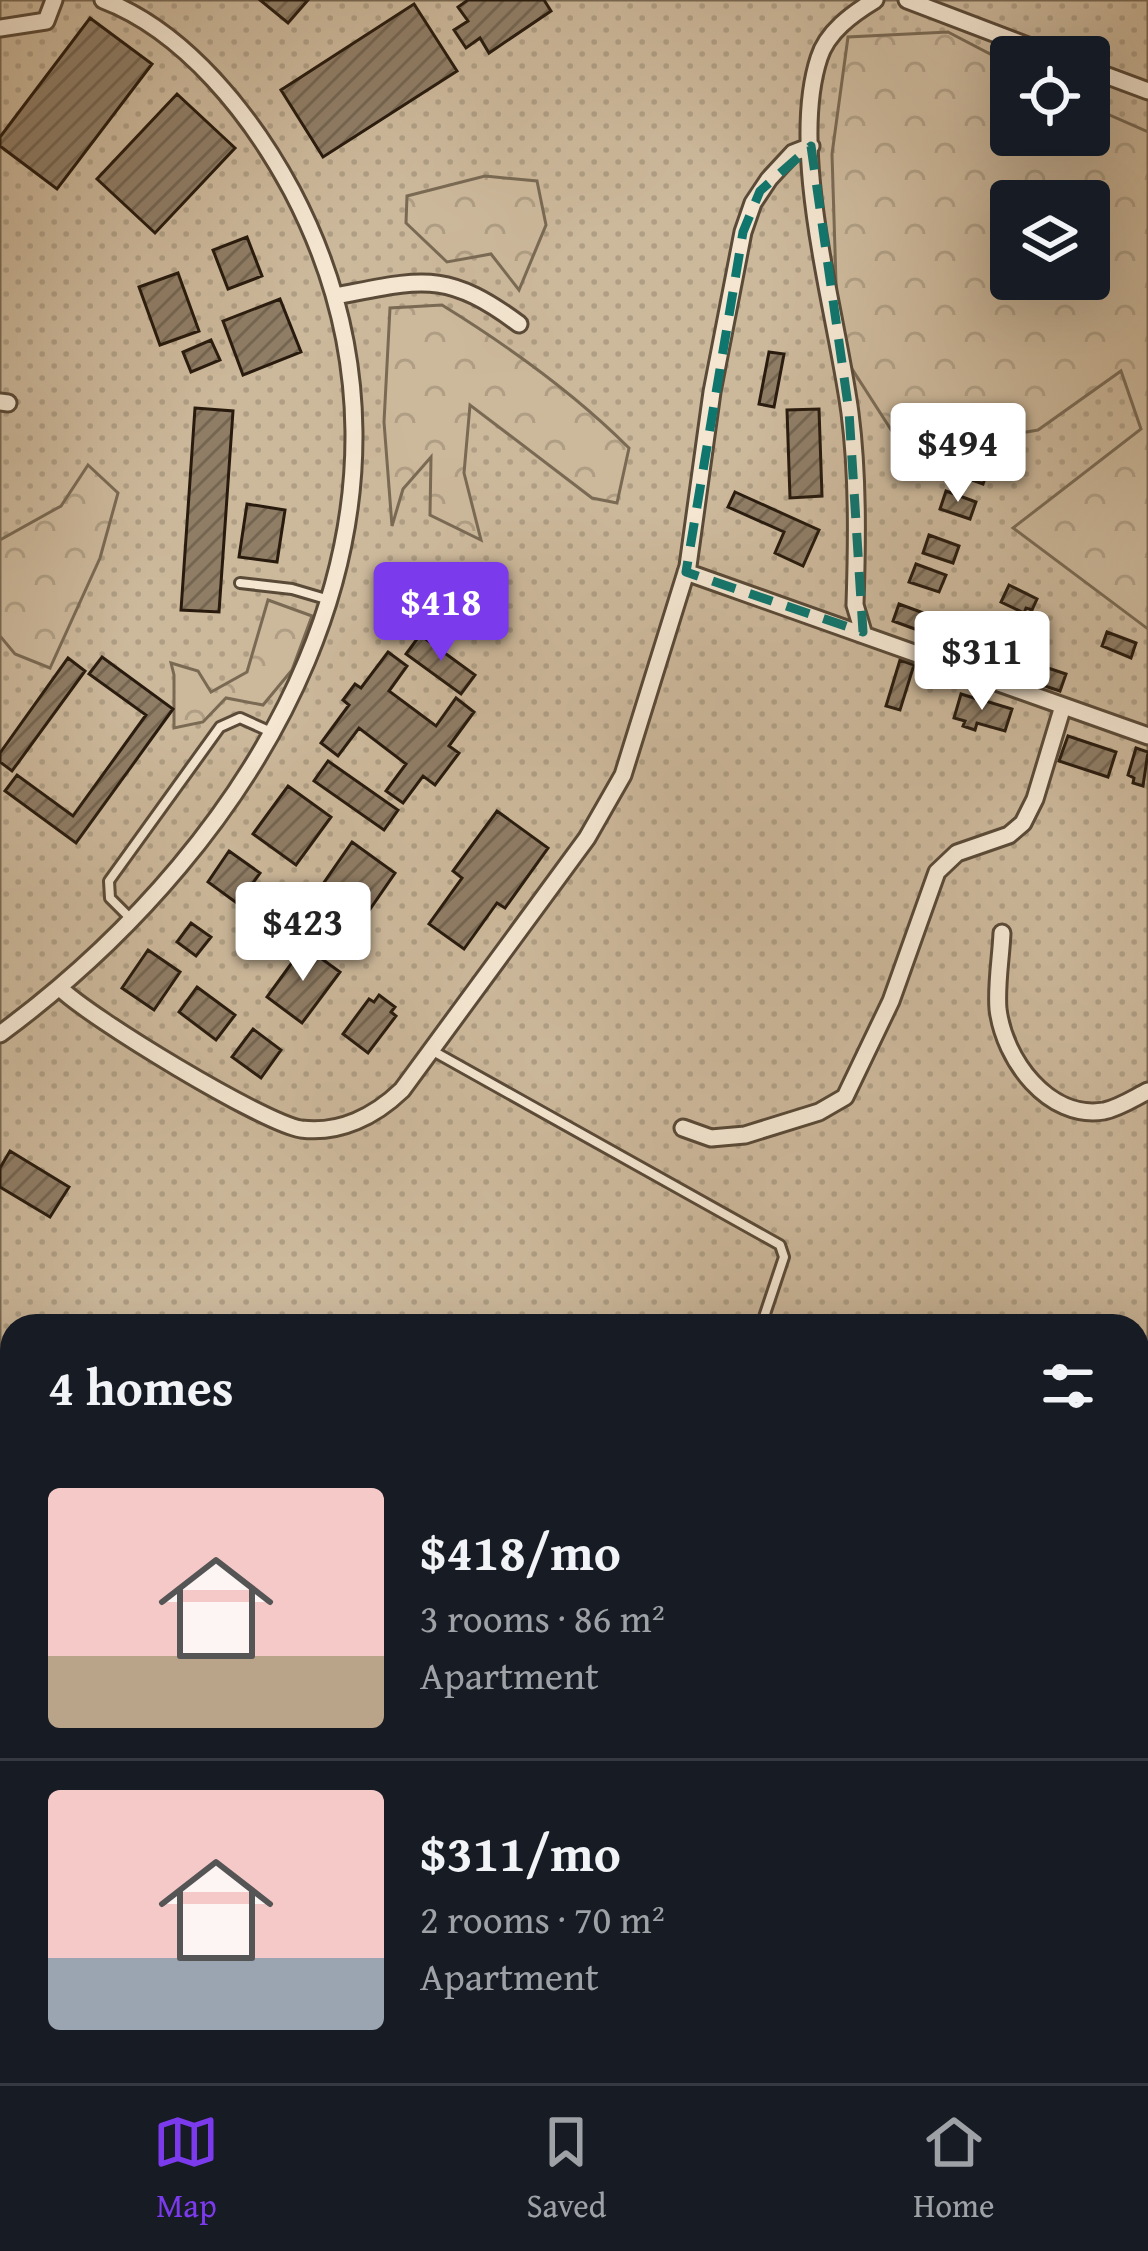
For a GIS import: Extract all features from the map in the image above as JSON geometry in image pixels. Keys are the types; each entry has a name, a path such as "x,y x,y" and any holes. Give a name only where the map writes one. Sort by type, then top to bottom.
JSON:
{"street":[{"path":"0,28 46,21 54,0"},
{"path":"0,1034 60,988 133,921 191,855 271,732 303,671 331,600 346,536 355,447 350,371 335,296 280,170 240,112 154,27 103,0"},
{"path":"863,632 856,605 849,412 816,224 811,146 813,87 821,52 840,26 874,0"},
{"path":"907,0 1002,36"},
{"path":"1110,77 1148,91"},
{"path":"60,988 255,1112 306,1130 335,1128 377,1112 402,1090 587,838 613,795 636,740 686,572 712,392 743,232 753,203 769,179 793,153 811,146"},
{"path":"335,296 419,280 451,284 488,301 520,324"},
{"path":"686,572 1148,736"},
{"path":"682,1128 711,1138 745,1135 819,1112 845,1097 891,1001 937,872 957,853 1009,835 1023,823 1063,706"},
{"path":"1002,933 998,1010 1014,1060 1032,1084 1082,1112 1108,1110 1148,1091"}],"lane":[{"path":"240,583 292,589 331,600"},
{"path":"133,921 110,898 109,880 220,728 240,718 271,732"},
{"path":"432,1051 780,1245 784,1257 765,1314"}],"highlighted area":[{"path":"811,146 849,412 863,632 686,572 743,232 760,191"}],"green space":[{"path":"0,0 1148,0 1148,1314 0,1314"},
{"path":"948,32 990,54 990,156 1110,156 1110,115 1148,132 1148,629 1013,528 1141,429 1121,371 1038,430 906,453 838,347 832,154 848,37"},
{"path":"485,176 537,181 546,225 519,290 491,254 447,262 406,223 407,196"},
{"path":"442,305 540,371 629,448 617,503 592,498 470,405 464,473 481,540 430,515 431,457 403,489 392,526 384,422 390,308"},
{"path":"88,465 118,493 100,558 50,668 15,654 0,636 0,540 61,506"},
{"path":"268,600 312,616 292,670 263,705 226,698 203,722 174,728 171,663 198,671 211,692 247,672"}],"building":[{"path":"260,0 308,0 288,23"},
{"path":"468,0 544,0 551,11 489,53 480,38 466,48 454,30 468,21 458,7"},
{"path":"414,4 457,71 323,157 281,90"},
{"path":"90,18 152,64 57,189 0,146 0,137"},
{"path":"177,94 235,148 155,233 97,179"},
{"path":"247,237 262,276 228,289 213,250"},
{"path":"178,273 199,331 160,345 139,287"},
{"path":"280,299 301,352 243,375 223,321"},
{"path":"211,340 220,360 191,372 183,352"},
{"path":"769,352 784,354 774,407 759,404"},
{"path":"195,408 233,411 219,612 181,610"},
{"path":"819,409 822,496 790,498 787,410"},
{"path":"959,456 989,467 983,484 953,473"},
{"path":"946,491 976,502 970,519 940,509"},
{"path":"735,492 819,530 803,566 775,553 784,532 728,507"},
{"path":"247,504 285,510 277,562 239,557"},
{"path":"929,535 959,546 953,563 923,553"},
{"path":"916,564 946,575 939,592 909,582"},
{"path":"1009,585 1037,599 1032,610 1026,608 1024,613 1001,602"},
{"path":"899,604 929,615 923,632 893,621"},
{"path":"1107,632 1136,643 1131,658 1102,646"},
{"path":"420,635 475,675 461,694 406,654"},
{"path":"388,652 407,666 389,691 436,726 456,698 474,712 449,746 459,753 435,785 423,776 403,803 386,791 406,764 359,728 338,756 321,743 349,705 343,700 355,684 361,688"},
{"path":"102,657 173,709 76,843 5,791 17,775 73,816 146,715 89,674"},
{"path":"68,658 85,671 12,771 0,762 0,753"},
{"path":"900,660 914,665 900,710 886,706"},
{"path":"1036,664 1066,674 1060,691 1030,681"},
{"path":"975,693 982,700 1012,709 1005,731 977,723 975,730 954,718 961,694 974,698"},
{"path":"1068,736 1116,752 1108,777 1059,761"},
{"path":"1136,748 1148,752 1143,786 1128,775"},
{"path":"328,761 398,810 384,830 314,781"},
{"path":"288,786 331,817 296,865 253,834"},
{"path":"497,811 548,848 505,908 497,903 464,949 429,924 462,878 453,871"},
{"path":"352,842 395,873 366,915 323,884"},
{"path":"229,851 260,873 238,904 208,882"},
{"path":"191,923 211,937 196,956 177,942"},
{"path":"304,946 340,972 302,1023 267,997"},
{"path":"148,950 180,972 154,1010 122,988"},
{"path":"197,987 235,1015 216,1040 179,1012"},
{"path":"379,995 395,1007 391,1012 396,1016 368,1053 343,1034 369,999 374,1002"},
{"path":"253,1029 281,1050 261,1078 232,1057"},
{"path":"10,1151 69,1187 50,1217 0,1187 0,1168"}]}
